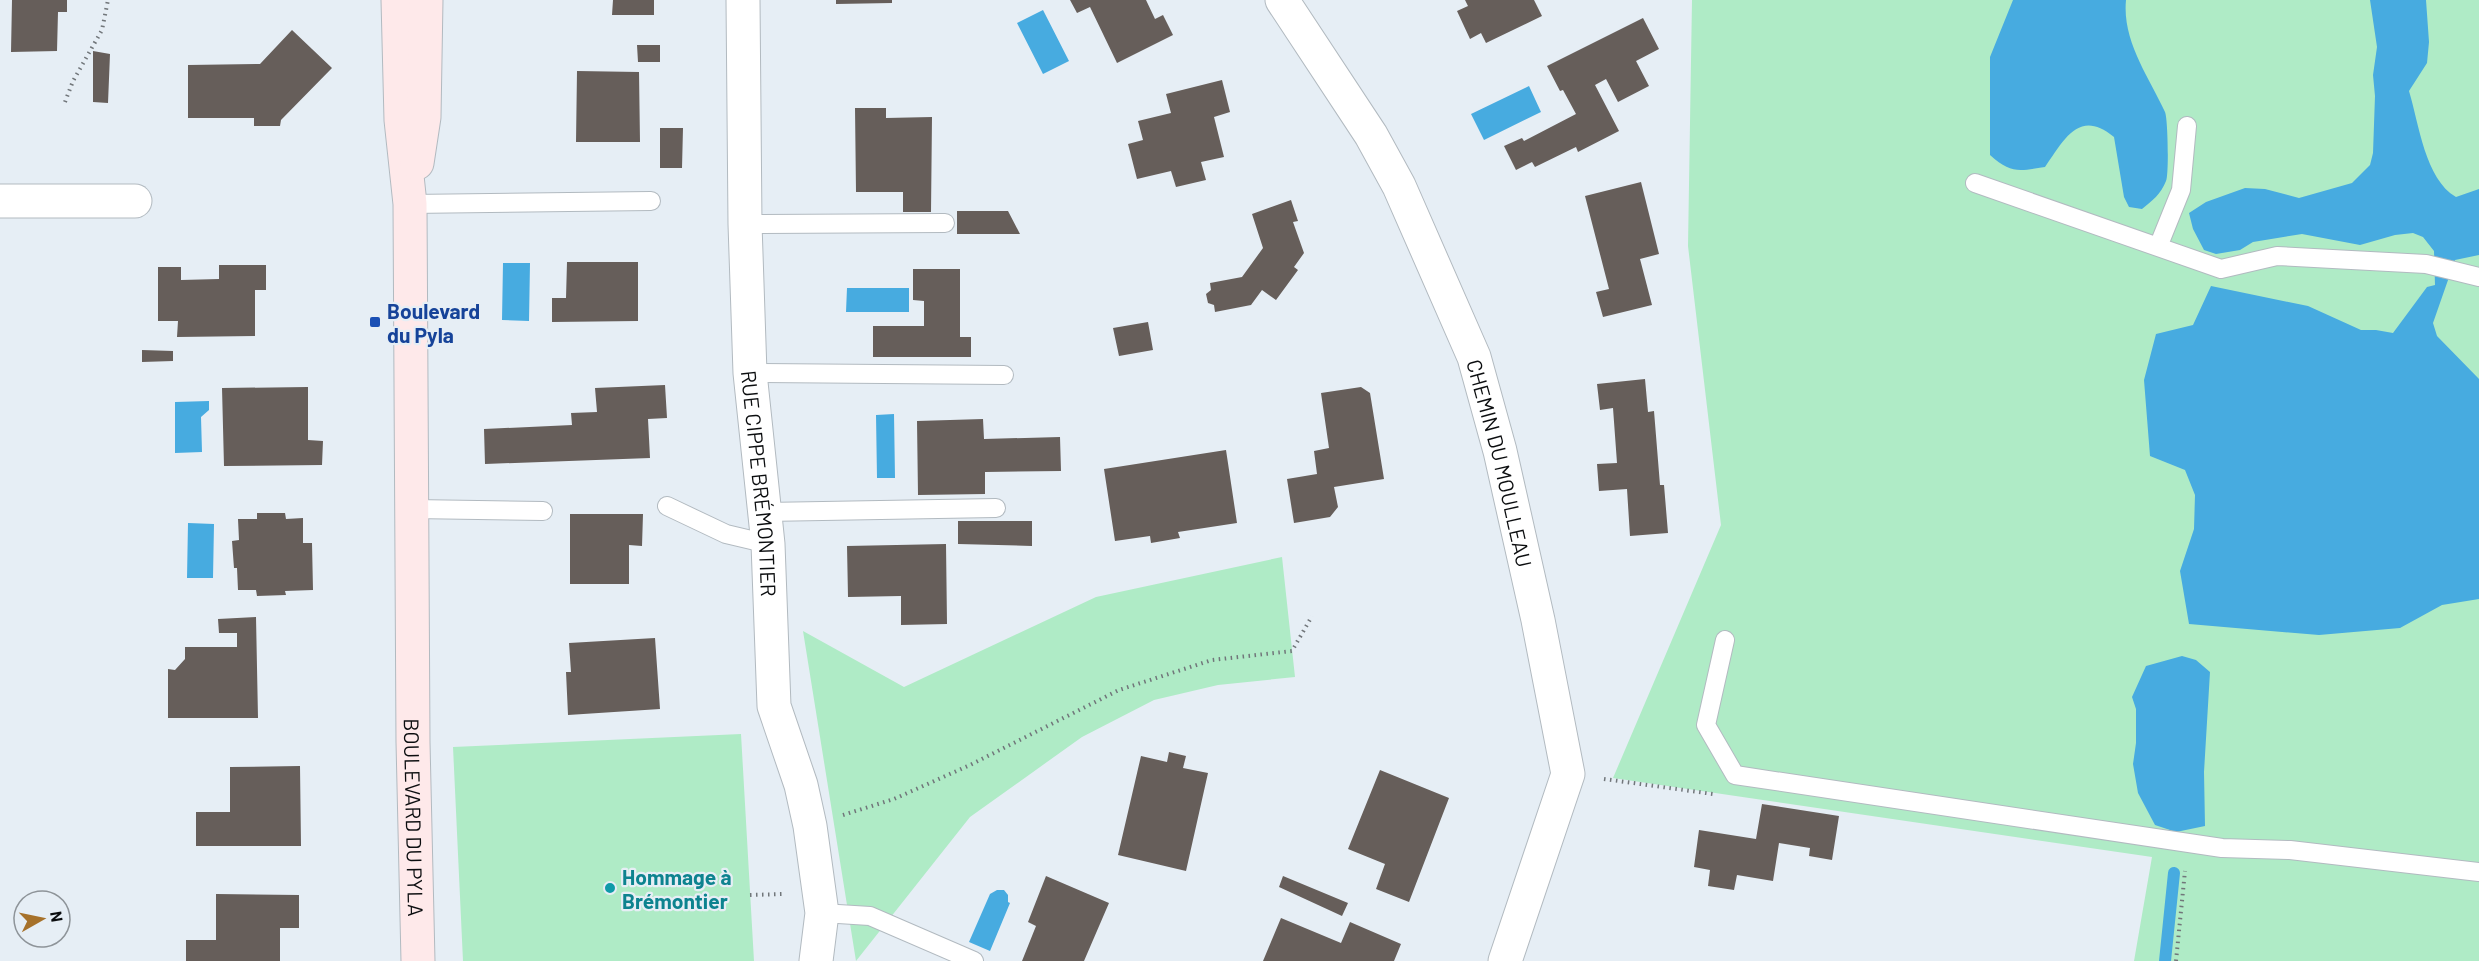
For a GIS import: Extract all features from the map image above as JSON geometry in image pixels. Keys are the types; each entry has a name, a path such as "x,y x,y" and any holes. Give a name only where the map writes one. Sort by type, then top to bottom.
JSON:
{"main road":[{"name":"BOULEVARD DU PYLA","path":"398,0 400,120 410,204 413,742 418,961"},
{"name":"BOULEVARD DU PYLA","path":"410,204 424,117 426,0"}],"street":[{"name":"RUE CIPPE BRÉMONTIER","path":"743,0 745,224 750,373 766,528 774,706 801,785 810,826 822,913 816,961"},
{"name":"CHEMIN DU MOULLEAU","path":"1282,0 1371,135 1399,186 1474,357 1500,451 1538,620 1568,774 1505,961"},
{"path":"0,201 135,201"}],"lane":[{"path":"2158,247 2181,190 2187,126"},
{"path":"1975,183 2222,269 2277,256 2426,264 2479,276"},
{"path":"410,204 651,201"},
{"path":"745,224 945,223"},
{"path":"750,373 1004,375"},
{"path":"667,506 726,534 766,528 996,508"},
{"path":"413,509 543,512"},
{"path":"1725,640 1706,725 1735,776 2222,848 2290,850 2479,872"},
{"path":"822,913 870,916 974,961"}],"path":[{"path":"65,102 73,81 102,30 108,0"},
{"path":"810,826 894,799 970,765 1119,690 1212,660 1292,651 1312,616"},
{"path":"2176,961 2186,862"}],"green space":[{"path":"1692,0 2479,0 2479,961 2134,961 2152,857 1613,778 1721,525 1688,246"},
{"path":"1282,557 1295,677 1218,685 1154,700 1082,737 970,817 856,961 803,631 904,687 1096,597"},
{"path":"741,734 754,961 463,961 453,747"}],"water":[{"path":"2013,0 2126,0 2128,30 2132,44 2165,112 2167,125 2166,181 2153,200 2142,209 2129,207 2124,197 2114,137 2102,129 2091,126 2074,131 2066,138 2045,167 2016,170 1990,155 1990,57"},
{"path":"2370,0 2426,0 2429,42 2427,63 2409,91 2420,134 2430,164 2445,189 2456,197 2479,189 2479,255 2455,260 2433,323 2437,336 2479,379 2479,599 2442,605 2400,628 2319,635 2189,624 2180,571 2194,529 2195,495 2185,470 2150,456 2144,380 2156,334 2193,325 2211,286 2308,306 2361,330 2393,333 2427,287 2435,285 2434,251 2423,237 2413,233 2395,235 2360,245 2302,234 2253,242 2240,250 2216,254 2204,250 2193,229 2189,213 2206,202 2245,188 2265,189 2299,198 2352,183 2370,165 2373,153 2375,96 2373,75 2377,47"},
{"path":"1043,10 1069,61 1043,74 1017,23"},
{"path":"1529,86 1541,112 1484,140 1471,114"},
{"path":"503,263 530,263 529,321 502,320"},
{"path":"847,288 909,288 909,312 846,312"},
{"path":"209,401 209,410 201,417 202,452 175,453 175,402"},
{"path":"894,414 895,478 877,478 876,415"},
{"path":"188,523 214,524 213,578 187,578"},
{"path":"2182,656 2196,660 2210,672 2204,772 2205,826 2176,832 2155,825 2138,793 2133,764 2136,743 2136,709 2132,697 2146,666"},
{"path":"997,890 1004,890 1010,903 990,951 969,942 990,894"}],"building":[{"path":"12,0 67,0 67,12 58,12 57,51 11,52"},
{"path":"613,0 654,0 654,15 612,15"},
{"path":"836,0 892,0 892,3 836,4"},
{"path":"1070,0 1146,0 1155,19 1163,15 1173,35 1117,63 1090,7 1077,13"},
{"path":"1465,0 1534,0 1542,16 1486,43 1481,33 1470,39 1457,11 1468,6"},
{"path":"1643,18 1659,49 1636,61 1649,86 1618,102 1606,79 1595,85 1619,131 1578,152 1576,147 1535,167 1532,162 1516,170 1504,146 1522,138 1524,141 1576,114 1563,90 1560,91 1547,66"},
{"path":"292,30 332,68 281,120 280,126 254,126 254,118 188,118 188,65 260,64"},
{"path":"637,45 660,45 660,62 638,62"},
{"path":"93,51 110,54 108,103 93,102"},
{"path":"577,71 639,72 640,142 576,142"},
{"path":"1222,80 1230,112 1214,117 1224,157 1201,162 1206,180 1176,187 1171,171 1137,179 1128,144 1143,140 1138,121 1171,113 1166,94"},
{"path":"855,108 886,108 886,118 932,117 931,212 903,212 903,192 856,192"},
{"path":"660,128 683,128 682,168 660,168"},
{"path":"1641,182 1659,254 1640,259 1652,305 1603,317 1596,292 1609,289 1585,196"},
{"path":"1291,200 1298,221 1293,222 1304,253 1294,267 1298,270 1276,300 1262,290 1251,305 1215,312 1214,305 1208,303 1206,294 1211,290 1210,283 1242,277 1263,248 1252,214"},
{"path":"957,211 1008,211 1020,234 957,234"},
{"path":"567,262 638,262 638,321 552,322 552,298 566,298"},
{"path":"219,265 266,265 266,290 255,290 255,336 177,337 178,321 158,321 158,267 181,267 181,280 219,279"},
{"path":"913,269 960,269 960,337 971,337 971,357 873,357 873,326 924,326 924,301 913,300"},
{"path":"1148,322 1153,350 1119,356 1113,328"},
{"path":"142,350 173,351 173,361 142,362"},
{"path":"1645,379 1648,412 1654,411 1660,485 1664,485 1668,533 1630,536 1627,489 1599,491 1597,464 1617,463 1613,408 1600,410 1597,384"},
{"path":"665,385 667,418 648,419 650,458 485,464 484,429 572,425 571,413 597,412 595,388"},
{"path":"308,387 308,440 323,441 322,465 224,466 222,388"},
{"path":"1361,387 1370,393 1384,479 1334,487 1338,507 1330,517 1294,523 1287,479 1317,474 1314,451 1329,448 1321,393"},
{"path":"983,419 984,439 1060,437 1061,471 985,472 985,494 918,495 917,421"},
{"path":"1226,450 1237,523 1178,532 1180,538 1151,543 1150,536 1115,541 1104,469"},
{"path":"257,513 285,513 286,519 303,518 303,543 312,543 313,590 285,591 286,595 257,596 256,590 238,590 232,541 239,540 238,519 257,519"},
{"path":"570,514 643,514 642,546 629,545 629,584 570,584"},
{"path":"958,521 1032,521 1032,546 958,544"},
{"path":"946,544 947,624 901,625 901,596 848,597 847,546"},
{"path":"256,617 258,718 168,718 168,669 175,670 185,659 185,647 237,647 237,633 219,633 218,619"},
{"path":"655,638 660,709 568,715 566,672 571,672 569,643"},
{"path":"1169,752 1186,756 1183,768 1208,773 1186,871 1118,855 1141,756 1167,762"},
{"path":"300,766 301,846 196,846 196,812 230,812 230,767"},
{"path":"1380,770 1449,798 1409,902 1376,889 1385,864 1348,849"},
{"path":"1762,804 1839,816 1832,860 1809,856 1810,848 1779,843 1773,881 1737,875 1734,890 1708,886 1710,870 1694,867 1699,830 1756,839"},
{"path":"1046,876 1109,903 1084,961 1022,961 1036,926 1028,922"},
{"path":"1283,876 1348,903 1342,916 1279,887"},
{"path":"216,894 299,895 299,928 280,928 280,961 186,961 186,940 216,940"},
{"path":"1281,918 1341,943 1350,922 1401,944 1394,961 1263,961"}],"waterway":[{"path":"2165,961 2174,873"}],"place":[{"name":"Boulevard du Pyla","path":"375,322"},
{"name":"Hommage à Brémontier","path":"610,888"}]}
